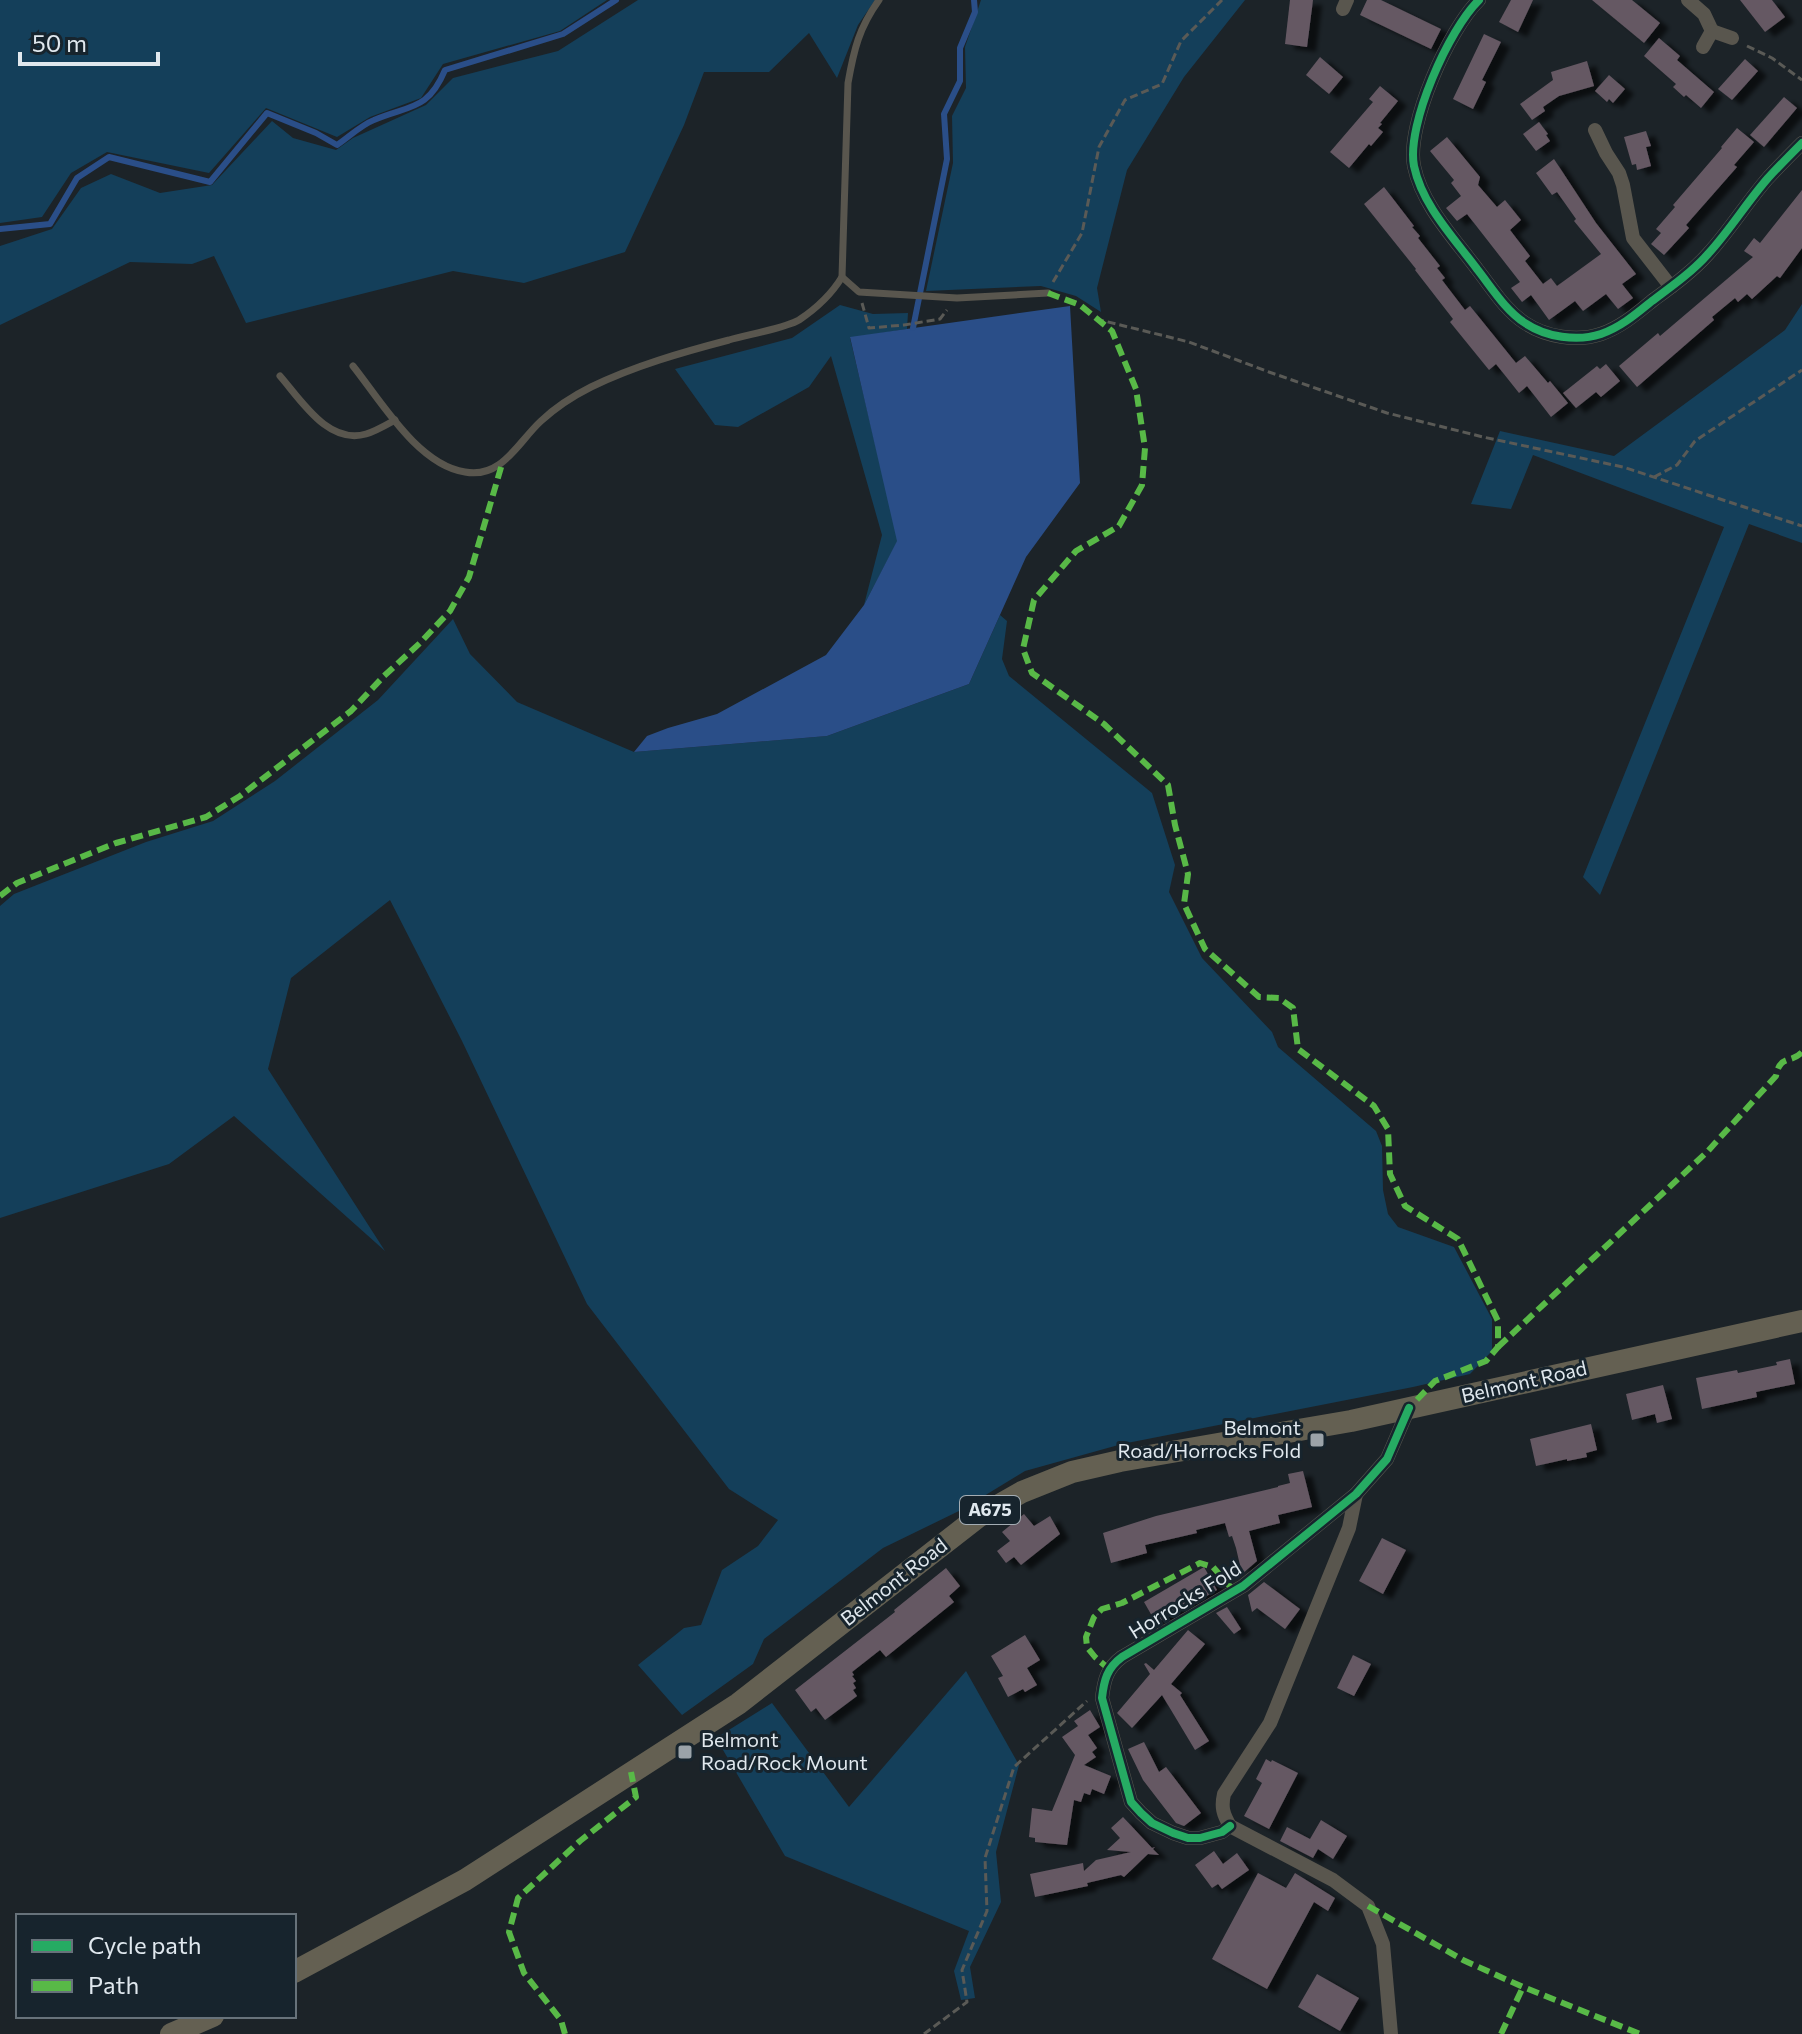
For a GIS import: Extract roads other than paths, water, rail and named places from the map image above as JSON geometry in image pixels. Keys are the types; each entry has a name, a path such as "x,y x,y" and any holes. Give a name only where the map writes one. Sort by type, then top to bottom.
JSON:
{"main road":[{"name":"Belmont Road","path":"296,1971 465,1880 738,1704 978,1517 1022,1492 1072,1472 1120,1461 1351,1421 1802,1321"},
{"path":"171,2034 208,2018"}],"street":[{"path":"1479,0 1449,42 1419,115 1413,139 1414,165 1423,192 1441,222 1511,313 1528,326 1573,338 1598,335 1620,326 1706,257 1769,177 1802,143"},
{"path":"1688,0 1704,14 1712,31 1732,38"},
{"path":"1703,47 1712,31"},
{"path":"1595,130 1600,155 1619,173 1633,238 1671,287"},
{"name":"Horrocks Fold","path":"1356,1494 1349,1528 1270,1723 1224,1794 1223,1815 1230,1826 1222,1832 1188,1838 1152,1823 1131,1802 1102,1698 1107,1672 1114,1664 1243,1586 1356,1494 1387,1459 1409,1408"},
{"path":"1230,1826 1333,1880 1368,1906 1383,1944 1391,2034"}],"lane":[{"path":"353,366 412,441 431,458 447,468 467,473 485,472 502,464 558,405 593,386 715,343 797,321 830,296 842,277 848,83 864,21 879,0"},
{"path":"842,277 859,292 954,297 1048,293"},
{"path":"280,376 318,419 328,428 341,433 365,434 395,420"}],"water":[{"path":"1070,306 1080,483 1026,557 969,684 827,736 634,752 647,736 717,714 826,655 864,605 897,541 850,337"}],"waterway":[{"path":"0,229 50,224 77,178 109,157 210,182 267,113 337,145 369,122 424,100 432,93 445,70 563,34 616,0"},
{"path":"913,328 947,159 944,114 960,81 960,48 975,12 974,0"}],"place":[{"name":"Belmont Road/Horrocks Fold","path":"1317,1440"},
{"name":"Belmont Road/Rock Mount","path":"685,1752"}]}
